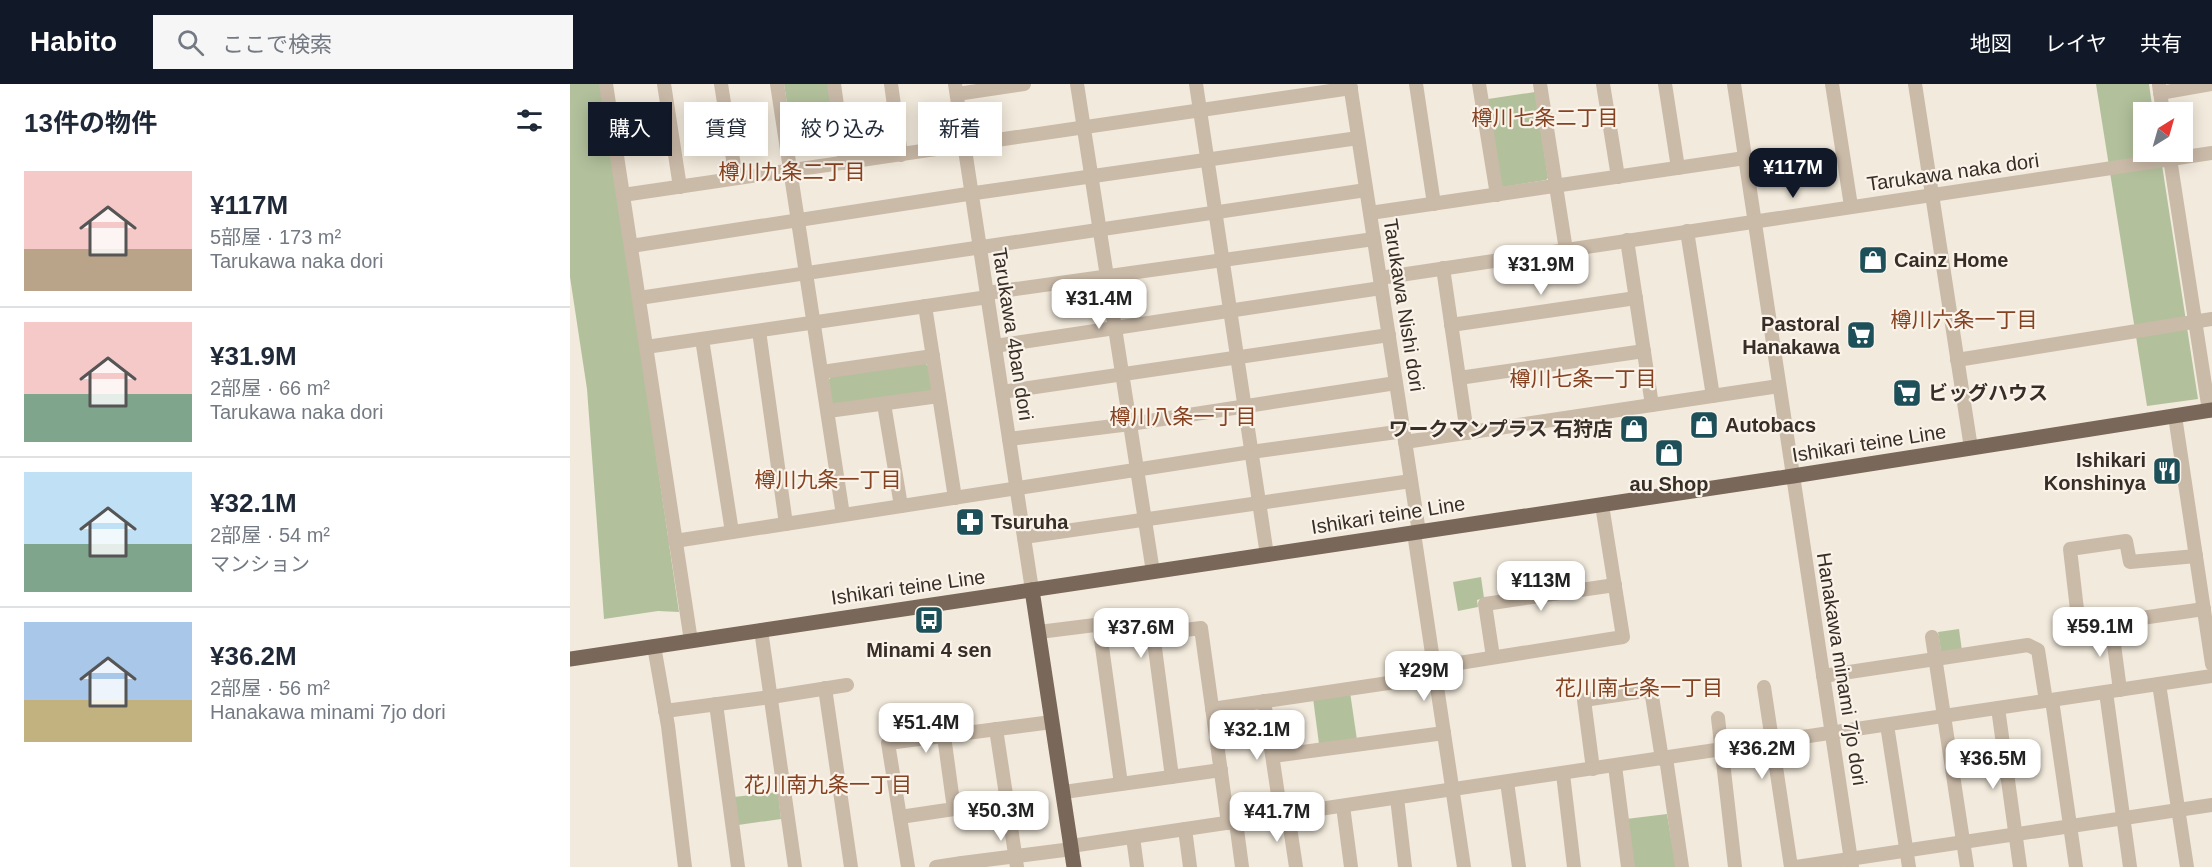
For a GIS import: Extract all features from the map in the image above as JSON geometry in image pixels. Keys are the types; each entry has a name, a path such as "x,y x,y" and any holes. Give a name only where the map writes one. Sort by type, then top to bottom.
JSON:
{"main road":[{"name":"Ishikari teine Line","path":"570,659 1602,505 2210,410"},
{"path":"1032,590 1074,867"}],"street":[{"path":"606,84 691,641"},
{"path":"664,84 680,187"},
{"path":"721,84 736,178"},
{"path":"777,84 843,515"},
{"path":"834,84 845,163"},
{"path":"891,84 894,102"},
{"path":"956,89 1024,84"},
{"path":"1077,84 1153,572"},
{"path":"1196,84 1266,555"},
{"path":"1416,84 1434,204"},
{"path":"1479,84 1497,195"},
{"path":"1540,84 1566,250"},
{"path":"1604,84 1618,177"},
{"path":"1665,84 1678,168"},
{"name":"Hanakawa minami 7jo dori","path":"1734,84 1852,863"},
{"path":"1832,84 1851,206"},
{"path":"1915,84 1971,448"},
{"path":"2160,88 2212,84"},
{"path":"1002,140 1350,86"},
{"name":"Tarukawa Nishi dori","path":"1350,86 1411,481 1435,671 1464,867"},
{"path":"631,246 1358,138"},
{"name":"Tarukawa naka dori","path":"2193,154 2212,153"},
{"path":"623,195 894,156"},
{"name":"Tarukawa 4ban dori","path":"966,156 1032,590"},
{"path":"1370,213 1745,158"},
{"name":"Tarukawa naka dori","path":"995,346 1381,283 1443,268 1932,195 2133,162"},
{"path":"2171,162 2210,410"},
{"path":"639,298 1366,190"},
{"path":"1686,231 1713,396"},
{"path":"646,347 1374,239"},
{"path":"1627,240 1652,405"},
{"path":"1443,268 1467,433"},
{"path":"1451,325 1636,298"},
{"path":"925,306 954,498"},
{"path":"1957,360 2212,319"},
{"path":"759,331 786,524"},
{"path":"1002,392 1389,335"},
{"path":"702,339 732,532"},
{"path":"1459,378 1644,351"},
{"path":"822,372 933,356"},
{"path":"1009,440 1130,424 1396,383"},
{"path":"675,541 1251,452 1467,433 1779,386"},
{"path":"828,411 939,396"},
{"path":"885,404 900,506"},
{"path":"2175,416 2212,664"},
{"path":"1024,537 1259,501 1411,481"},
{"path":"1212,709 1435,671 1493,657 1623,637 1602,505"},
{"path":"2196,556 2130,562 2126,541 2070,549 2079,627 2204,609"},
{"path":"1493,657 1485,604 1615,585"},
{"path":"1039,632 1151,618 1172,777"},
{"path":"2111,622 2120,690"},
{"path":"1099,625 1121,784"},
{"path":"1153,634 1201,628 1221,770 1242,867"},
{"path":"761,630 795,867"},
{"path":"1932,637 1967,867"},
{"path":"1823,676 2028,645 2038,650 2049,700 2076,867"},
{"path":"654,646 665,711 685,867"},
{"path":"936,867 1016,862 1072,848 1133,837 2212,676"},
{"path":"665,711 847,684"},
{"path":"2159,684 2187,867"},
{"path":"1764,687 1791,867"},
{"path":"825,688 851,867"},
{"path":"1593,769 1584,700 1651,690 1682,867"},
{"path":"2106,692 2130,867"},
{"path":"1264,701 1296,867"},
{"path":"716,704 738,867"},
{"path":"1998,708 2020,867"},
{"path":"1718,718 1735,867"},
{"path":"908,867 888,743 1052,722"},
{"path":"1887,724 1909,867"},
{"path":"996,729 1016,862"},
{"path":"1273,756 1444,733"},
{"path":"900,817 954,809 944,735"},
{"path":"1615,766 1628,867"},
{"path":"1064,792 1221,770"},
{"path":"1563,774 1574,867"},
{"path":"1507,782 1519,867"},
{"path":"1397,798 1406,867"},
{"path":"1796,867 1852,863 1906,850 2212,805"},
{"path":"1343,806 1351,867"},
{"path":"1185,829 1190,867"},
{"path":"1133,837 1137,867"}],"green space":[{"path":"570,84 602,84 605,102 588,102 588,156 612,156 679,612 658,611 604,619 587,389 570,277"},
{"path":"784,84 828,84 831,102 787,102"},
{"path":"2096,84 2149,84 2152,102 2133,102 2133,162 2162,162 2198,399 2147,406"},
{"path":"1535,92 1548,178 1503,187 1488,99"},
{"path":"925,363 928,366 932,389 929,392 835,406 832,403 828,381 831,377"},
{"path":"1481,577 1484,598 1477,600 1478,607 1458,611 1453,582"},
{"path":"1959,629 1962,651 1941,651 1938,632"},
{"path":"1350,692 1357,740 1319,744 1313,698"},
{"path":"778,792 781,819 738,825 734,797"},
{"path":"1667,814 1676,867 1634,867 1626,819"}],"place":[{"name":"Cainz Home","path":"1873,260"},
{"name":"Pastoral Hanakawa","path":"1861,335"},
{"name":"ビッグハウス","path":"1907,393"},
{"name":"Autobacs","path":"1704,425"},
{"name":"ワークマンプラス 石狩店","path":"1634,429"},
{"name":"au Shop","path":"1669,453"},
{"name":"Ishikari Konshinya","path":"2167,471"},
{"name":"Tsuruha","path":"970,522"},
{"name":"Minami 4 sen","path":"929,620"}],"district":[{"name":"樽川七条二丁目","path":"1545,117"},
{"name":"樽川九条二丁目","path":"792,171"},
{"name":"樽川六条一丁目","path":"1964,319"},
{"name":"樽川七条一丁目","path":"1583,378"},
{"name":"樽川八条一丁目","path":"1183,416"},
{"name":"樽川九条一丁目","path":"828,479"},
{"name":"花川南七条一丁目","path":"1639,687"},
{"name":"花川南九条一丁目","path":"828,784"}]}
